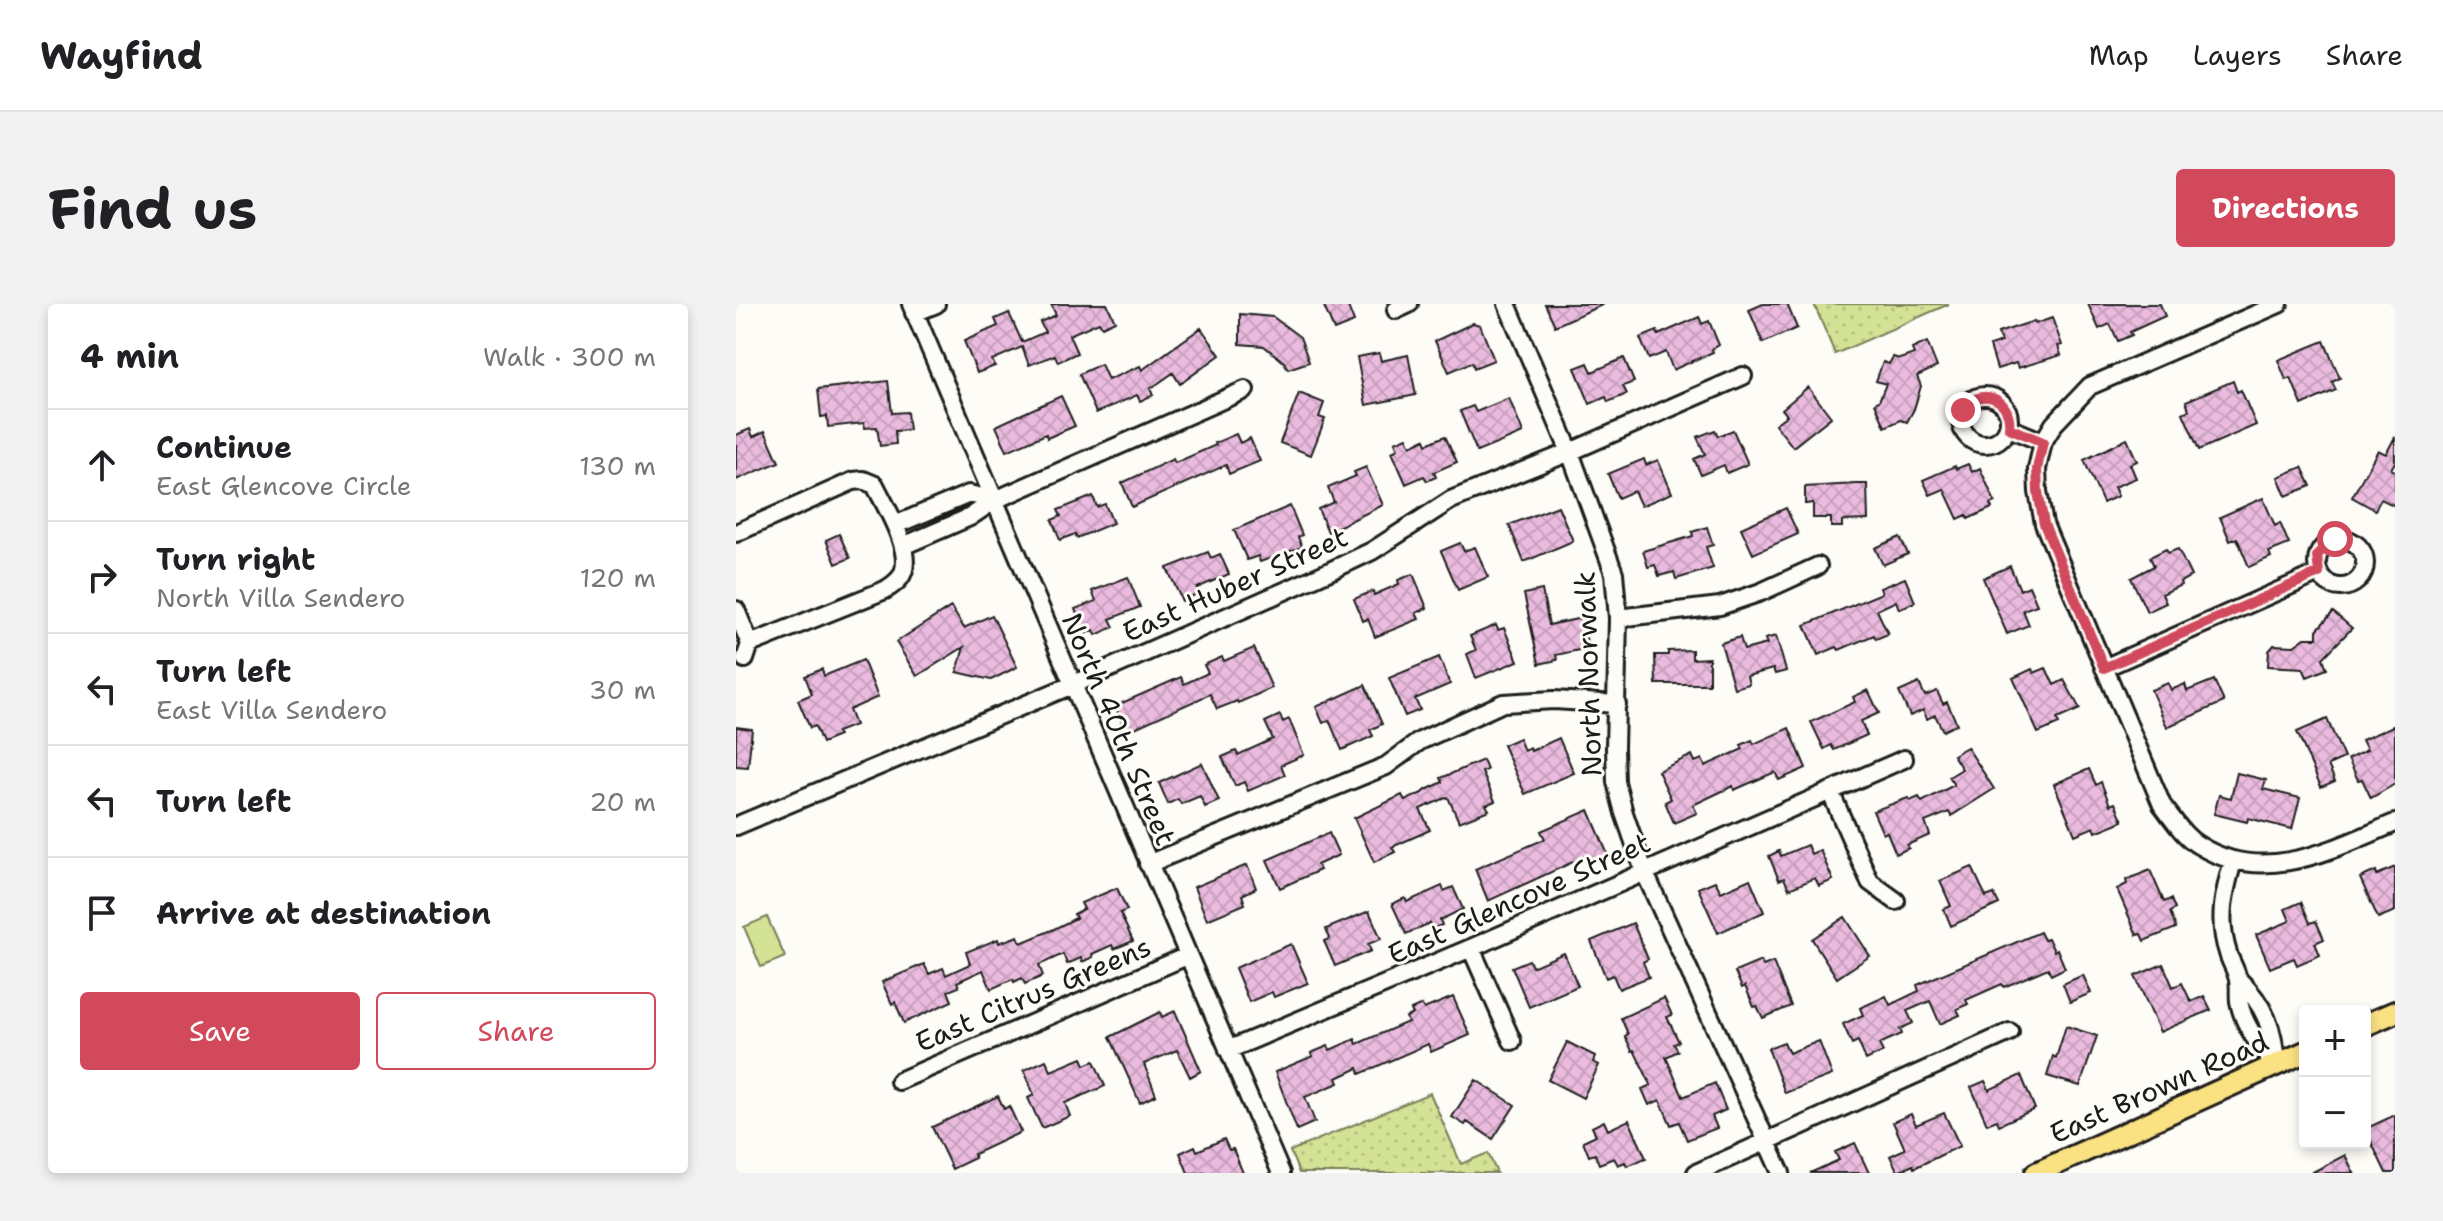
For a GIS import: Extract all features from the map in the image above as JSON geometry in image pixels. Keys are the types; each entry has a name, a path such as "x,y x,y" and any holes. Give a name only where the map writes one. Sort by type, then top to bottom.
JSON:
{"main road":[{"path":"2371,1022 2395,1012"},
{"name":"East Brown Road","path":"2036,1173 2299,1055"}],"street":[{"path":"912,309 936,304"},
{"name":"North Norwalk","path":"1507,304 1570,452 1614,573 1618,618 1616,782 1624,813 1644,871 1781,1173"},
{"path":"2279,304 2090,386 2054,424 2043,442 2037,469 2044,524 2162,805 2180,829 2199,846 2233,861 2284,864 2327,853 2395,823"},
{"name":"North 40th Street","path":"912,309 1281,1173"},
{"name":"East Huber Street","path":"736,826 1072,685 1332,570 1372,551 1451,500 1743,376"},
{"path":"903,546 970,517 995,500 1245,390"},
{"path":"2009,428 2043,442"},
{"path":"736,533 853,481 863,480 875,485 895,525 905,561 902,576 885,590 748,651 736,610"},
{"path":"895,525 969,494 995,500"},
{"path":"926,512 935,532"},
{"path":"1618,618 1720,606 1761,592 1818,566"},
{"path":"2104,668 2319,573"},
{"path":"1148,864 1386,766 1420,741 1503,703 1554,700 1617,704"},
{"name":"East Glencove Street","path":"1228,1050 1904,759"},
{"path":"1830,791 1870,882 1896,901"},
{"path":"2233,861 2224,891 2221,918 2227,952 2238,979 2255,996 2274,1037 2276,1065"},
{"path":"1471,948 1512,1041"},
{"name":"East Citrus Greens","path":"899,1081 1187,956"},
{"path":"1696,1173 2010,1032"}],"green space":[{"path":"1814,304 1949,304 1835,354"},
{"path":"767,917 785,957 761,967 744,927"},
{"path":"1430,1093 1461,1164 1488,1153 1497,1173 1299,1173 1290,1151"}],"building":[{"path":"1051,304 1107,304 1115,321 1102,327 1099,322 1069,335 1077,353 1058,362 1055,355 1029,365 1022,347 992,360 995,366 977,373 964,341 998,326 995,319 1009,313 1022,342 1045,332 1040,322 1056,315"},
{"path":"1323,304 1347,304 1354,322 1334,330"},
{"path":"1545,304 1604,304 1555,326"},
{"path":"1763,304 1787,304 1797,328 1763,343 1749,310"},
{"path":"2088,304 2160,304 2165,316 2118,341 2110,324 2099,329"},
{"path":"1240,314 1273,317 1300,337 1309,362 1288,369 1264,346 1240,344"},
{"path":"1699,317 1702,324 1709,321 1719,345 1712,349 1713,352 1673,370 1666,352 1649,359 1640,338 1657,331 1658,335"},
{"path":"2052,318 2062,345 2058,346 2061,355 2018,368 2016,363 1997,369 1990,346 2001,342 1998,333"},
{"path":"1473,323 1480,325 1494,360 1474,368 1472,362 1449,372 1435,341"},
{"path":"1201,328 1220,355 1180,384 1173,373 1150,389 1153,395 1140,401 1137,395 1096,413 1079,374 1101,364 1108,380 1140,366 1142,370"},
{"path":"2324,341 2340,378 2332,382 2336,390 2302,405 2291,378 2286,380 2278,360"},
{"path":"1927,342 1937,367 1917,376 1921,386 1907,422 1901,420 1885,427 1875,403 1879,401 1886,384 1876,381 1883,362 1889,364 1893,357 1900,359 1914,354 1912,349"},
{"path":"1379,353 1381,361 1408,355 1416,395 1366,405 1357,357"},
{"path":"1624,358 1634,382 1623,386 1627,394 1608,402 1606,397 1590,404 1575,368 1588,363 1592,372"},
{"path":"888,381 892,413 907,412 909,430 895,431 896,444 880,446 877,427 865,428 864,423 828,427 827,416 821,417 818,389"},
{"path":"2233,381 2237,392 2241,390 2256,425 2199,450 2183,413 2189,410 2186,401"},
{"path":"1808,387 1831,417 1793,447 1775,424 1787,415 1782,409"},
{"path":"1299,393 1324,403 1319,417 1325,419 1311,455 1280,443"},
{"path":"1061,396 1075,426 1047,438 1046,434 1007,451 996,426"},
{"path":"1509,398 1523,433 1477,452 1460,411 1473,406 1476,412"},
{"path":"750,429 753,437 765,431 779,462 736,480 736,435"},
{"path":"1715,430 1718,436 1733,430 1748,464 1727,473 1724,465 1701,475 1694,459 1705,454 1697,437"},
{"path":"1236,434 1240,443 1250,438 1260,461 1229,474 1226,465 1132,507 1122,483 1173,459 1175,463"},
{"path":"1445,436 1457,462 1434,472 1436,477 1427,481 1424,476 1406,484 1392,452 1398,449 1395,442 1407,437 1411,446 1425,439 1427,444"},
{"path":"2395,437 2395,462 2391,469 2395,471 2395,506 2381,499 2375,510 2352,497 2378,450 2386,454"},
{"path":"2127,439 2137,461 2130,464 2136,478 2114,487 2118,496 2103,503 2084,460"},
{"path":"1644,459 1646,465 1658,460 1672,493 1641,506 1634,491 1618,498 1608,474"},
{"path":"1968,464 1972,472 1980,468 1995,502 1990,504 1992,508 1968,519 1967,515 1958,519 1944,489 1930,495 1923,480 1955,466 1956,469"},
{"path":"1366,467 1383,505 1328,532 1318,509 1334,502 1328,488 1356,476 1354,472"},
{"path":"2302,467 2311,486 2286,496 2278,477"},
{"path":"1867,484 1868,520 1842,521 1842,527 1831,527 1831,518 1813,518 1813,503 1805,504 1805,487"},
{"path":"1093,496 1097,507 1105,504 1113,523 1077,538 1075,534 1060,540 1052,520 1061,516 1058,510"},
{"path":"2263,498 2275,526 2280,523 2289,544 2269,552 2271,557 2249,567 2237,538 2230,541 2220,517"},
{"path":"1290,506 1302,535 1298,537 1302,547 1260,562 1258,556 1247,560 1234,530"},
{"path":"1558,506 1573,541 1524,562 1509,525"},
{"path":"1786,508 1798,534 1753,554 1741,528"},
{"path":"1707,527 1713,545 1706,547 1713,568 1676,579 1674,572 1659,576 1655,565 1648,567 1643,551 1693,536 1692,532"},
{"path":"839,534 850,558 836,564 826,540"},
{"path":"1900,537 1908,554 1883,565 1875,548"},
{"path":"1460,543 1464,551 1475,547 1488,577 1458,590 1441,551"},
{"path":"2166,549 2168,553 2178,549 2191,576 2162,594 2166,603 2147,612 2131,578 2154,566 2150,557"},
{"path":"1208,552 1211,558 1220,554 1229,574 1197,588 1199,593 1182,601 1167,568"},
{"path":"2010,566 2020,590 2029,586 2037,605 2023,610 2029,625 2007,634 1983,578"},
{"path":"1413,574 1427,608 1416,613 1419,619 1375,637 1368,619 1363,621 1354,599 1373,591 1374,595"},
{"path":"1128,577 1140,607 1110,619 1114,627 1096,635 1094,630 1085,634 1075,609 1096,601 1092,591"},
{"path":"1905,578 1915,602 1899,609 1896,601 1877,610 1888,634 1876,639 1874,635 1818,655 1805,625 1882,593 1880,588"},
{"path":"1542,590 1549,625 1582,618 1588,648 1556,655 1557,660 1539,664 1524,594"},
{"path":"951,607 964,628 992,615 1017,667 991,680 957,672 964,647 917,676 896,642"},
{"path":"2333,612 2352,628 2323,658 2327,669 2307,677 2303,668 2268,666 2269,651 2274,645 2294,646 2305,638 2317,638 2317,630"},
{"path":"1496,625 1498,630 1504,628 1518,661 1476,678 1467,654 1476,650 1470,636"},
{"path":"1776,636 1786,671 1775,674 1773,669 1747,676 1749,684 1734,688 1721,643 1740,637 1744,650 1767,644 1765,639"},
{"path":"1254,648 1272,688 1217,709 1210,694 1126,732 1115,706 1181,677 1184,684 1208,673 1204,665 1222,657 1224,661"},
{"path":"1692,650 1692,659 1709,658 1709,684 1656,684 1655,655"},
{"path":"1439,657 1450,684 1415,699 1420,710 1405,716 1389,678"},
{"path":"863,660 878,697 849,710 855,725 837,732 839,736 822,743 815,726 810,728 798,700 812,694 805,676 822,669 824,676"},
{"path":"2046,668 2054,685 2064,680 2080,709 2057,719 2059,724 2038,733 2013,678 2032,669 2034,673"},
{"path":"2214,680 2224,702 2167,727 2151,690 2168,683 2171,690 2185,684 2187,691"},
{"path":"1919,683 1925,696 1937,691 1943,704 1947,702 1957,724 1943,731 1935,715 1927,719 1923,710 1910,716 1899,692"},
{"path":"1365,685 1382,724 1370,730 1373,736 1342,750 1329,720 1323,723 1316,707"},
{"path":"1868,690 1879,713 1861,721 1867,735 1834,750 1831,745 1824,749 1811,722 1855,702 1853,697"},
{"path":"1280,715 1283,722 1289,719 1304,755 1281,765 1285,775 1248,791 1244,782 1235,786 1222,757 1236,751 1238,755 1273,739 1265,722"},
{"path":"2327,719 2344,758 2328,765 2335,781 2321,787 2297,732"},
{"path":"2395,725 2395,784 2371,798 2348,759 2367,750 2362,740"},
{"path":"736,727 752,729 748,767 736,766"},
{"path":"1789,728 1806,768 1779,780 1775,772 1734,790 1733,786 1693,805 1697,813 1674,823 1665,802 1671,799 1658,771 1692,755 1695,762 1702,759 1705,766 1743,749 1741,745 1752,740 1754,744"},
{"path":"1519,738 1524,751 1530,748 1531,751 1559,738 1574,773 1525,794 1503,745"},
{"path":"1967,747 1994,789 1951,816 1949,812 1925,822 1930,835 1907,845 1909,848 1896,854 1887,832 1883,834 1873,811 1908,798 1910,801 1919,797 1922,802 1954,785 1949,777 1962,769 1953,755"},
{"path":"1483,760 1487,770 1482,772 1495,801 1486,805 1489,810 1459,822 1448,797 1420,809 1430,830 1392,847 1395,852 1374,862 1354,818 1402,795 1405,801 1443,782 1441,778"},
{"path":"1202,763 1219,801 1205,807 1200,796 1181,804 1178,799 1168,804 1159,783"},
{"path":"2089,769 2096,785 2101,782 2110,805 2115,803 2123,821 2096,832 2094,827 2075,835 2054,784"},
{"path":"2237,773 2266,780 2263,789 2300,798 2292,829 2248,818 2247,822 2214,814 2219,795 2231,798"},
{"path":"1589,810 1608,855 1591,862 1588,855 1488,901 1475,869 1545,839 1541,831"},
{"path":"1329,833 1339,855 1317,865 1320,870 1280,888 1267,860"},
{"path":"1807,845 1811,854 1820,850 1833,880 1819,886 1815,878 1789,889 1784,878 1779,880 1769,856 1779,851 1781,856"},
{"path":"1247,865 1256,888 1242,895 1245,904 1207,920 1194,887"},
{"path":"1972,867 1986,897 1994,894 1999,904 1951,926 1944,909 1951,906 1940,881"},
{"path":"2395,867 2395,911 2378,918 2360,878"},
{"path":"2150,870 2164,902 2171,899 2175,909 2170,912 2176,928 2144,941 2141,934 2137,935 2117,889 2127,884 2126,880"},
{"path":"1750,879 1764,912 1718,933 1698,888 1715,881 1721,892"},
{"path":"1442,886 1444,891 1453,887 1463,909 1440,920 1442,925 1432,929 1430,923 1406,934 1392,904 1405,898 1407,902"},
{"path":"1117,888 1127,910 1120,913 1133,941 1114,949 1112,945 1082,962 1081,958 1067,964 1063,954 1039,965 1043,976 1025,984 1022,978 1014,982 1013,979 991,989 983,970 957,982 959,987 948,991 952,1001 904,1023 895,1002 892,1004 882,982 924,964 929,974 943,968 946,975 970,964 966,952 998,939 999,943 1018,936 1021,943 1052,930 1076,918 1074,914 1084,909 1081,903"},
{"path":"2301,902 2310,923 2316,921 2324,939 2315,943 2320,955 2297,965 2294,958 2270,968 2256,935 2290,921 2285,909"},
{"path":"1369,911 1381,939 1368,944 1371,951 1335,966 1324,941 1330,939 1326,929"},
{"path":"1845,917 1870,956 1837,978 1812,939"},
{"path":"1633,923 1648,959 1643,962 1649,977 1619,989 1613,975 1606,978 1591,941"},
{"path":"2040,932 2044,940 2048,938 2054,951 2057,949 2065,968 2051,975 2048,968 1966,1000 1968,1004 1957,1009 1960,1015 1940,1024 1930,1001 1907,1011 1913,1023 1900,1029 1902,1034 1879,1044 1883,1052 1866,1060 1858,1041 1852,1044 1843,1024 1863,1015 1860,1008 1886,996 1890,1005 1919,991 1917,985"},
{"path":"1291,944 1308,983 1274,997 1272,992 1249,1002 1235,968"},
{"path":"1564,953 1578,986 1529,1007 1512,967 1529,960 1532,967"},
{"path":"1761,961 1763,966 1773,962 1791,1006 1763,1018 1735,972"},
{"path":"2163,964 2173,987 2182,983 2191,1002 2204,996 2211,1010 2160,1032 2135,976"},
{"path":"2083,975 2091,993 2070,1002 2063,984"},
{"path":"1453,997 1470,1035 1431,1052 1428,1044 1360,1074 1358,1068 1337,1078 1339,1083 1305,1097 1315,1122 1297,1130 1275,1072 1328,1046 1330,1050 1355,1039 1357,1044 1408,1022 1406,1017 1413,1014 1411,1010 1422,1005 1424,1009"},
{"path":"1664,998 1672,1015 1667,1017 1679,1042 1674,1044 1678,1051 1666,1057 1683,1097 1715,1083 1726,1110 1712,1116 1717,1128 1687,1140 1679,1122 1671,1125 1660,1100 1649,1105 1642,1089 1651,1085 1625,1036 1628,1034 1621,1018"},
{"path":"1175,1011 1201,1071 1190,1077 1177,1050 1144,1064 1156,1095 1140,1103 1110,1037 1160,1012 1162,1017"},
{"path":"2066,1026 2097,1036 2080,1086 2047,1076"},
{"path":"1819,1041 1832,1075 1785,1093 1768,1048 1784,1042 1789,1053"},
{"path":"1567,1042 1595,1056 1593,1062 1599,1065 1583,1098 1548,1080"},
{"path":"1082,1058 1085,1065 1094,1061 1105,1086 1065,1103 1070,1116 1042,1128 1028,1098 1034,1095 1024,1070 1046,1060 1051,1071"},
{"path":"2021,1075 2035,1109 1999,1125 1997,1120 1987,1124 1971,1087 1985,1081 1989,1090"},
{"path":"1476,1080 1515,1105 1493,1139 1467,1122 1465,1125 1452,1117"},
{"path":"998,1096 1004,1109 1009,1106 1021,1132 974,1154 975,1158 952,1169 932,1127"},
{"path":"1944,1113 1960,1146 1914,1168 1913,1165 1898,1172 1890,1156 1905,1149 1893,1122 1911,1114 1916,1125"},
{"path":"2395,1115 2395,1173 2386,1173 2371,1142 2371,1126"},
{"path":"1629,1120 1646,1158 1627,1166 1625,1162 1618,1165 1614,1158 1599,1164 1595,1154 1589,1156 1583,1141 1596,1135 1592,1127 1604,1121 1608,1130"},
{"path":"1224,1139 1229,1150 1233,1149 1243,1173 1188,1173 1180,1153 1195,1146 1197,1151"},
{"path":"1855,1143 1869,1173 1810,1173 1839,1160 1835,1152"},
{"path":"2345,1155 2354,1173 2311,1173"}],"route":[{"path":"1963,410 1974,399 1990,396 2004,404 2010,419 2009,428 2043,442 2037,469 2044,524 2104,668 2319,573 2317,556 2327,543 2335,539"}]}
